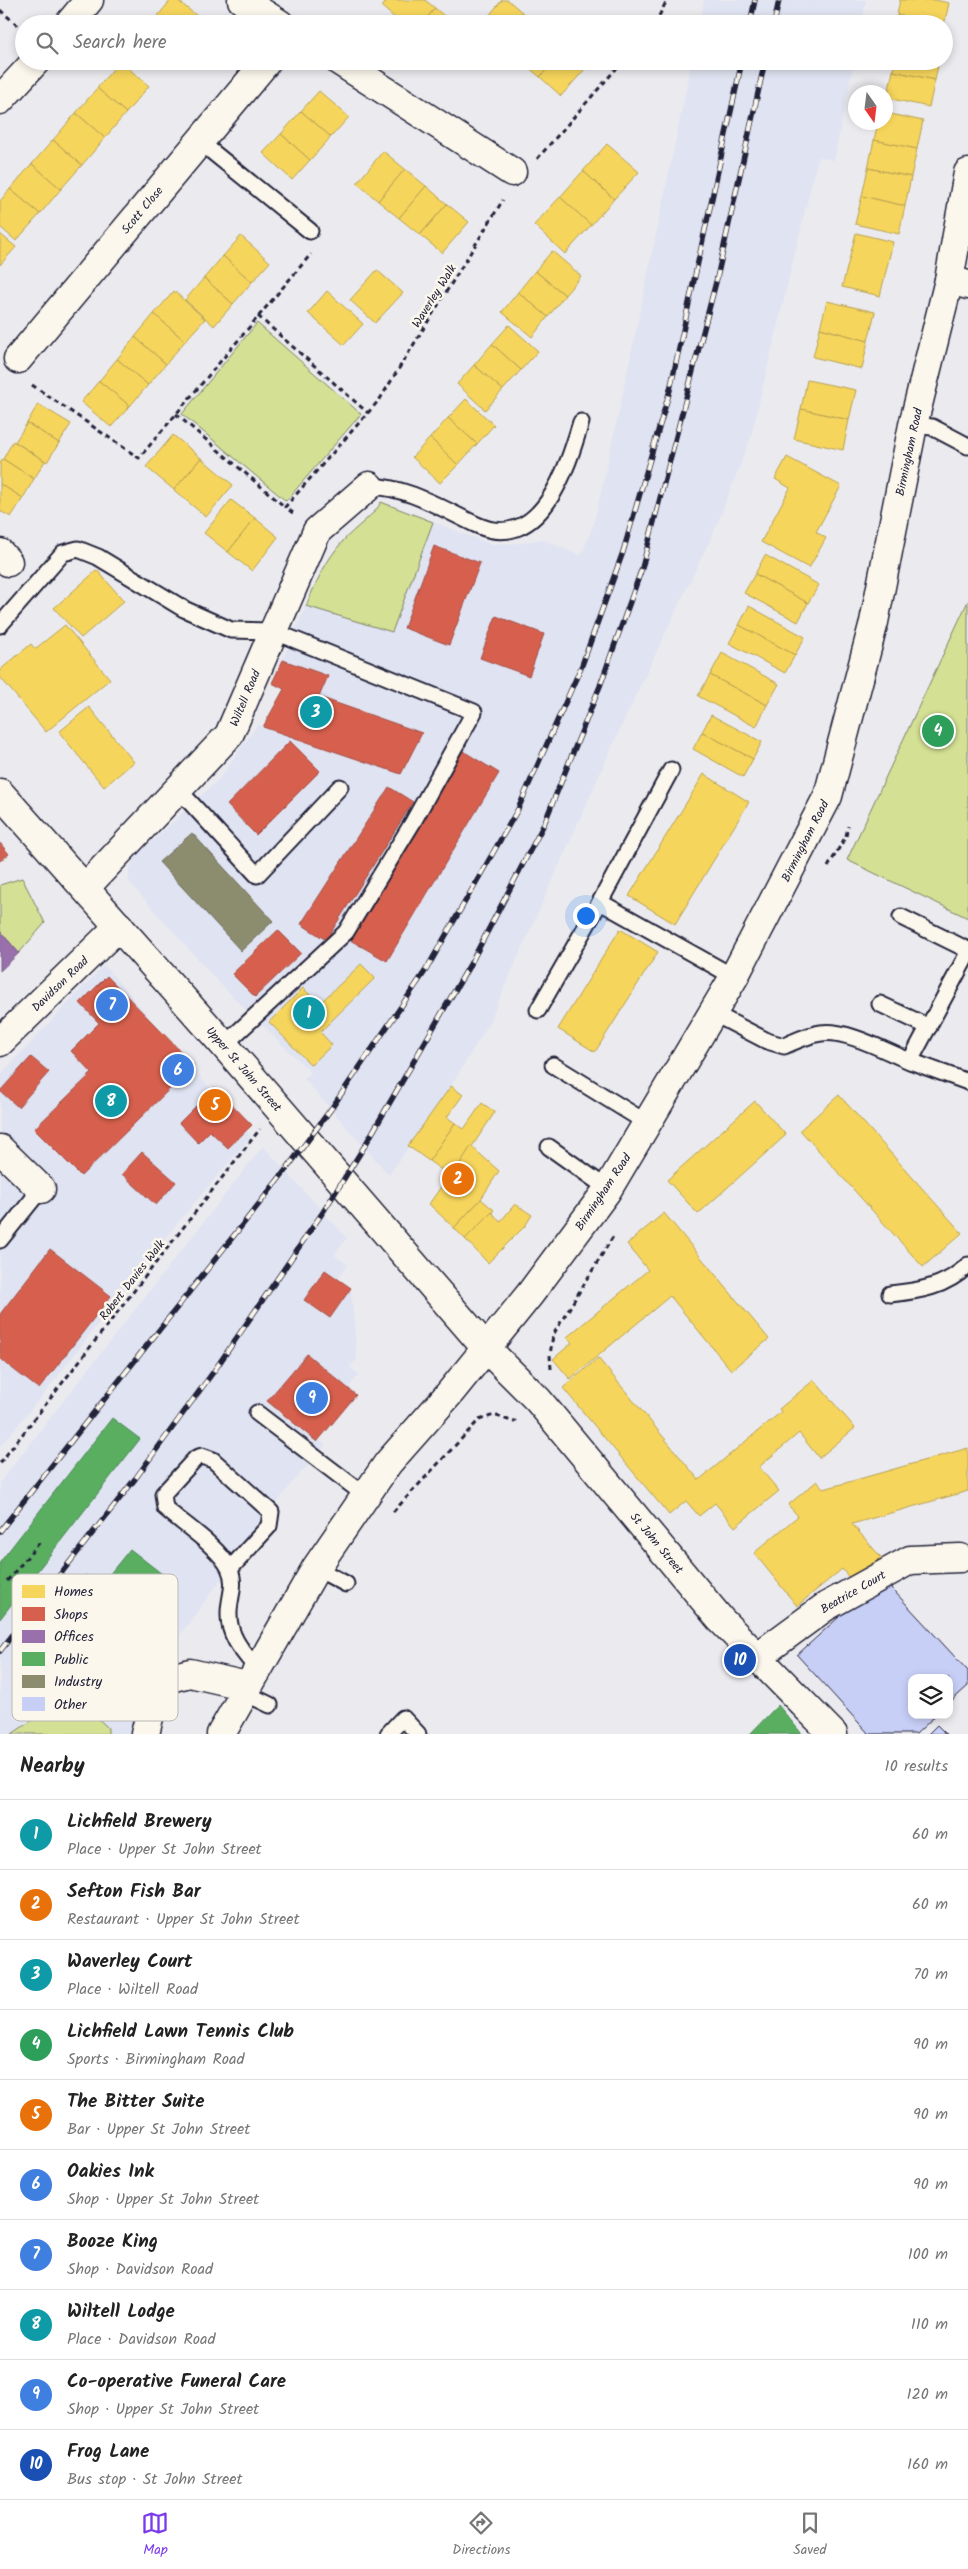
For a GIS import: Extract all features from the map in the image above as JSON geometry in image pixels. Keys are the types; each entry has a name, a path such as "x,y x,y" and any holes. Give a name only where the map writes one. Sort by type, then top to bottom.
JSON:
{"street":[{"path":"76,15 89,0"},
{"path":"242,0 266,15"},
{"path":"0,100 28,70"},
{"name":"Scott Close","path":"18,359 258,70"},
{"path":"353,70 519,176"},
{"name":"Birmingham Road","path":"221,1734 316,1568 388,1463 530,1294 608,1189 734,977 828,796 874,622 913,425 959,282 968,173"},
{"name":"Wiltell Road","path":"85,888 229,735 317,531 370,486"},
{"name":"Upper St John Street","path":"0,793 224,1045 486,1348"},
{"name":"Davidson Road","path":"0,1042 119,926"},
{"path":"0,1149 41,1189"},
{"name":"St John Street","path":"486,1348 538,1400 720,1619 833,1734"},
{"name":"Beatrice Court","path":"757,1657 825,1607 910,1560 960,1558"},
{"path":"178,1676 190,1673 249,1683"},
{"path":"145,1734 148,1721"}],"lane":[{"path":"199,141 310,232"},
{"path":"370,486 406,492 490,530 512,529 528,521 552,498 563,478 581,422"},
{"path":"913,425 932,427 968,446"},
{"path":"0,625 63,552 78,549 98,557 184,610 231,630 273,631 474,712 413,822 346,932 224,1045"},
{"path":"538,1010 600,902 671,770"},
{"path":"178,789 257,875 340,787"},
{"path":"600,902 734,977"},
{"path":"901,917 968,951 910,1061"},
{"path":"880,1004 929,1027"},
{"path":"713,1013 767,1041 784,1046 802,1038 822,1033 840,1033 968,1082"},
{"path":"553,1065 647,1123"},
{"path":"549,1147 608,1189"},
{"path":"0,1240 41,1189"},
{"path":"890,1294 913,1292 942,1285 968,1265"},
{"path":"257,1413 366,1496"},
{"path":"230,1569 269,1526 271,1512 213,1460 202,1456 196,1458 162,1494 162,1499 165,1508 222,1557 230,1569 234,1587 229,1612 230,1628 238,1645 249,1683 270,1705"},
{"path":"316,1568 346,1584"},
{"path":"388,1734 403,1718 418,1734"}],"path":[{"path":"659,15 666,0"},
{"path":"0,10 15,23"},
{"name":"Waverley Walk","path":"285,507 380,399 519,176 615,70"},
{"path":"18,359 11,371 139,458 322,241 310,232"},
{"path":"258,316 368,413"},
{"path":"176,414 285,507 317,531"},
{"name":"Robert Davies Walk","path":"0,1463 276,1107"},
{"path":"387,1520 479,1420 494,1414 514,1422"},
{"path":"14,1574 40,1542"},
{"path":"8,1581 12,1576"}],"shaded area":[{"path":"704,0 866,0 864,15 702,15"},
{"path":"690,70 852,70 834,160 818,157 751,437 717,525 620,729 488,1025 451,1086 389,1175 304,1079 311,1073 216,980 129,882 129,870 135,857 219,779 258,724 263,726 284,689 272,683 321,572 343,540 378,508 381,502 491,544 521,543 542,539 581,556 594,523"},
{"path":"104,965 251,1136 160,1244 44,1394 0,1446 0,1075"},
{"path":"263,1146 347,1238 334,1255 348,1265 337,1279 351,1288 357,1359 350,1367 359,1375 349,1387 356,1394 319,1440 326,1445 291,1484 178,1638 178,1574 12,1574 12,1721 136,1721 132,1734 0,1734 0,1482"}],"green space":[{"path":"257,323 361,414 286,501 182,414"},
{"path":"381,502 433,522 392,632 306,606 331,556 347,536"},
{"path":"968,601 968,918 847,860"},
{"path":"22,878 45,923 19,953 0,931 0,885"},
{"path":"31,1721 101,1721 108,1728 108,1734 12,1734"}],"building: Homes":[{"path":"171,0 177,0 196,15 158,15"},
{"path":"387,0 425,0 435,8 429,15 391,15 382,7"},
{"path":"502,0 508,0 524,14 523,15 490,15"},
{"path":"900,0 935,0 949,3 946,15 897,15"},
{"path":"435,8 443,15 429,15"},
{"path":"112,70 130,70 149,86 126,113 97,88"},
{"path":"532,70 546,70 540,77"},
{"path":"546,70 584,70 561,96 540,77"},
{"path":"893,70 937,70 935,80"},
{"path":"893,71 935,80 929,107 893,99 893,85 890,85"},
{"path":"97,88 126,113 105,138 76,113"},
{"path":"319,91 349,117 331,137 301,111"},
{"path":"301,111 331,137 310,160 281,134"},
{"path":"76,113 105,138 82,165 53,140"},
{"path":"893,115 923,121 917,149 874,140 876,130 893,130"},
{"path":"281,134 310,160 292,180 263,153"},
{"path":"53,140 82,165 61,189 32,164"},
{"path":"874,140 917,149 911,177 868,168"},
{"path":"607,144 639,172 614,199 583,171"},
{"path":"383,151 405,169 378,201 357,183"},
{"path":"32,164 61,189 40,214 10,189"},
{"path":"868,168 911,177 905,206 862,196"},
{"path":"405,169 426,186 399,218 378,201"},
{"path":"583,171 614,199 591,225 560,197"},
{"path":"426,186 447,204 420,235 399,218"},
{"path":"10,189 40,214 16,241 0,227 0,201"},
{"path":"862,196 905,206 899,234 855,224"},
{"path":"560,197 591,225 565,254 534,225"},
{"path":"447,204 469,222 442,253 420,235"},
{"path":"856,233 893,242 880,296 842,287"},
{"path":"0,234 16,247 0,265"},
{"path":"241,236 270,262 252,282 223,256"},
{"path":"552,251 581,276 565,295 535,271"},
{"path":"223,256 252,282 233,304 204,278"},
{"path":"377,270 403,293 375,323 350,300"},
{"path":"535,271 565,295 548,317 518,292"},
{"path":"204,278 233,304 214,326 185,300"},
{"path":"174,291 205,319 185,341 154,314"},
{"path":"327,291 363,324 344,345 308,313"},
{"path":"518,292 548,317 532,337 502,312"},
{"path":"827,301 875,312 868,341 820,328"},
{"path":"154,314 185,341 166,364 135,337"},
{"path":"509,325 538,351 521,370 492,344"},
{"path":"820,328 868,341 862,369 813,357"},
{"path":"135,337 166,364 148,385 117,359"},
{"path":"492,344 521,370 503,390 474,365"},
{"path":"117,359 148,385 130,406 99,381"},
{"path":"474,365 503,390 485,410 457,384"},
{"path":"807,380 856,390 849,420 801,409"},
{"path":"99,381 130,406 111,427 81,402"},
{"path":"466,399 494,425 477,444 448,418"},
{"path":"38,404 71,424 59,443 27,423"},
{"path":"801,409 849,420 843,450 794,439"},
{"path":"448,418 477,444 458,465 430,438"},
{"path":"27,423 59,443 47,462 15,442"},
{"path":"173,435 201,458 174,490 146,467"},
{"path":"430,438 458,465 440,483 412,457"},
{"path":"13,441 45,461 34,479 3,459"},
{"path":"787,457 841,486 816,532 826,538 809,568 761,542 790,488 775,479"},
{"path":"201,458 233,485 206,517 174,490"},
{"path":"3,459 34,479 23,498 0,484 0,463"},
{"path":"0,484 23,498 11,517 0,511"},
{"path":"231,500 255,518 228,552 204,533"},
{"path":"255,518 278,537 252,571 228,552"},
{"path":"765,555 819,585 808,603 755,574"},
{"path":"97,570 124,601 81,638 54,608"},
{"path":"755,574 808,603 798,622 744,593"},
{"path":"749,606 805,637 795,655 739,625"},
{"path":"65,625 110,679 46,732 0,677 0,670 31,644 35,649"},
{"path":"739,625 795,655 785,673 729,643"},
{"path":"722,653 779,684 767,705 710,675"},
{"path":"710,675 767,705 756,727 698,696"},
{"path":"89,707 134,762 104,787 59,732"},
{"path":"711,715 762,742 753,759 702,732"},
{"path":"702,732 753,759 743,777 693,749"},
{"path":"704,774 749,802 675,924 629,896"},
{"path":"620,929 658,952 595,1052 558,1029"},
{"path":"361,964 375,978 320,1032 332,1045 311,1065 269,1022 303,988 319,1004"},
{"path":"451,1086 463,1095 447,1117 455,1123 429,1161 408,1146"},
{"path":"839,1095 962,1233 923,1267 800,1130"},
{"path":"755,1101 786,1135 698,1214 667,1180"},
{"path":"482,1103 495,1112 455,1172 452,1171 449,1175 429,1161 455,1123 464,1129"},
{"path":"471,1146 499,1171 481,1199 454,1228 429,1204 452,1171 455,1172"},
{"path":"481,1199 494,1210 465,1239 454,1228"},
{"path":"515,1204 532,1215 525,1226 488,1263 465,1239 492,1212 500,1222"},
{"path":"664,1213 769,1339 731,1370 670,1296 570,1379 553,1359 572,1343 567,1337 648,1270 627,1244"},
{"path":"598,1358 699,1480 781,1412 779,1409 814,1380 855,1428 819,1458 799,1433 759,1467 779,1491 735,1527 715,1503 699,1516 686,1501 669,1515 563,1388"},
{"path":"968,1448 968,1491 852,1524 886,1563 857,1587 842,1569 797,1606 754,1553 798,1516 788,1505 817,1481 824,1489"}],"building: Shops":[{"path":"434,546 480,563 449,645 404,628"},
{"path":"496,616 544,634 529,676 480,658"},
{"path":"283,660 328,676 319,697 422,733 401,774 263,727 284,689 272,683"},
{"path":"290,741 320,771 256,835 227,805"},
{"path":"463,751 499,773 387,961 350,940"},
{"path":"389,787 413,802 326,940 301,924"},
{"path":"0,843 9,854 0,861"},
{"path":"278,930 301,953 255,997 232,974"},
{"path":"107,976 194,1065 81,1176 34,1129 92,1073 71,1051 99,1023 80,1003"},
{"path":"31,1057 49,1072 18,1107 0,1091"},
{"path":"215,1087 252,1125 228,1148 210,1131 198,1143 179,1123"},
{"path":"142,1152 176,1182 156,1205 122,1174"},
{"path":"50,1249 111,1296 39,1389 0,1359 0,1314"},
{"path":"325,1270 351,1288 330,1318 304,1300"},
{"path":"307,1354 356,1395 317,1442 267,1401"}],"building: Offices":[{"path":"0,931 19,953 0,971"}],"building: Public":[{"path":"112,1418 140,1439 35,1574 12,1574 12,1604 0,1619 0,1562"},
{"path":"130,1549 162,1574 110,1574"},
{"path":"778,1705 802,1734 750,1734"}],"building: Industry":[{"path":"192,833 273,921 241,951 159,862"}],"building: Other":[{"path":"882,1578 968,1671 968,1686 953,1699 953,1674 908,1674 908,1719 932,1719 916,1734 869,1734 797,1655"},
{"path":"937,1725 946,1734 928,1734"}],"railway":[{"path":"752,15 755,0"},
{"path":"776,15 779,0"},
{"path":"0,1531 285,1171 331,1109 426,970 518,809 582,665 623,552 670,390 740,70"},
{"path":"60,1574 135,1479 214,1371 323,1212 364,1147 472,961 544,824 600,686 642,568 717,278 763,70"},
{"path":"0,1651 12,1636"}],"place":[{"name":"Waverley Court","path":"316,712"},
{"name":"Lichfield Lawn Tennis Club","path":"938,731"},
{"name":"Booze King","path":"112,1005"},
{"name":"Lichfield Brewery","path":"309,1013"},
{"name":"Oakies Ink","path":"178,1070"},
{"name":"Wiltell Lodge","path":"111,1101"},
{"name":"The Bitter Suite","path":"215,1105"},
{"name":"Sefton Fish Bar","path":"458,1179"},
{"name":"Co-operative Funeral Care","path":"312,1398"},
{"name":"Frog Lane","path":"740,1660"}]}
